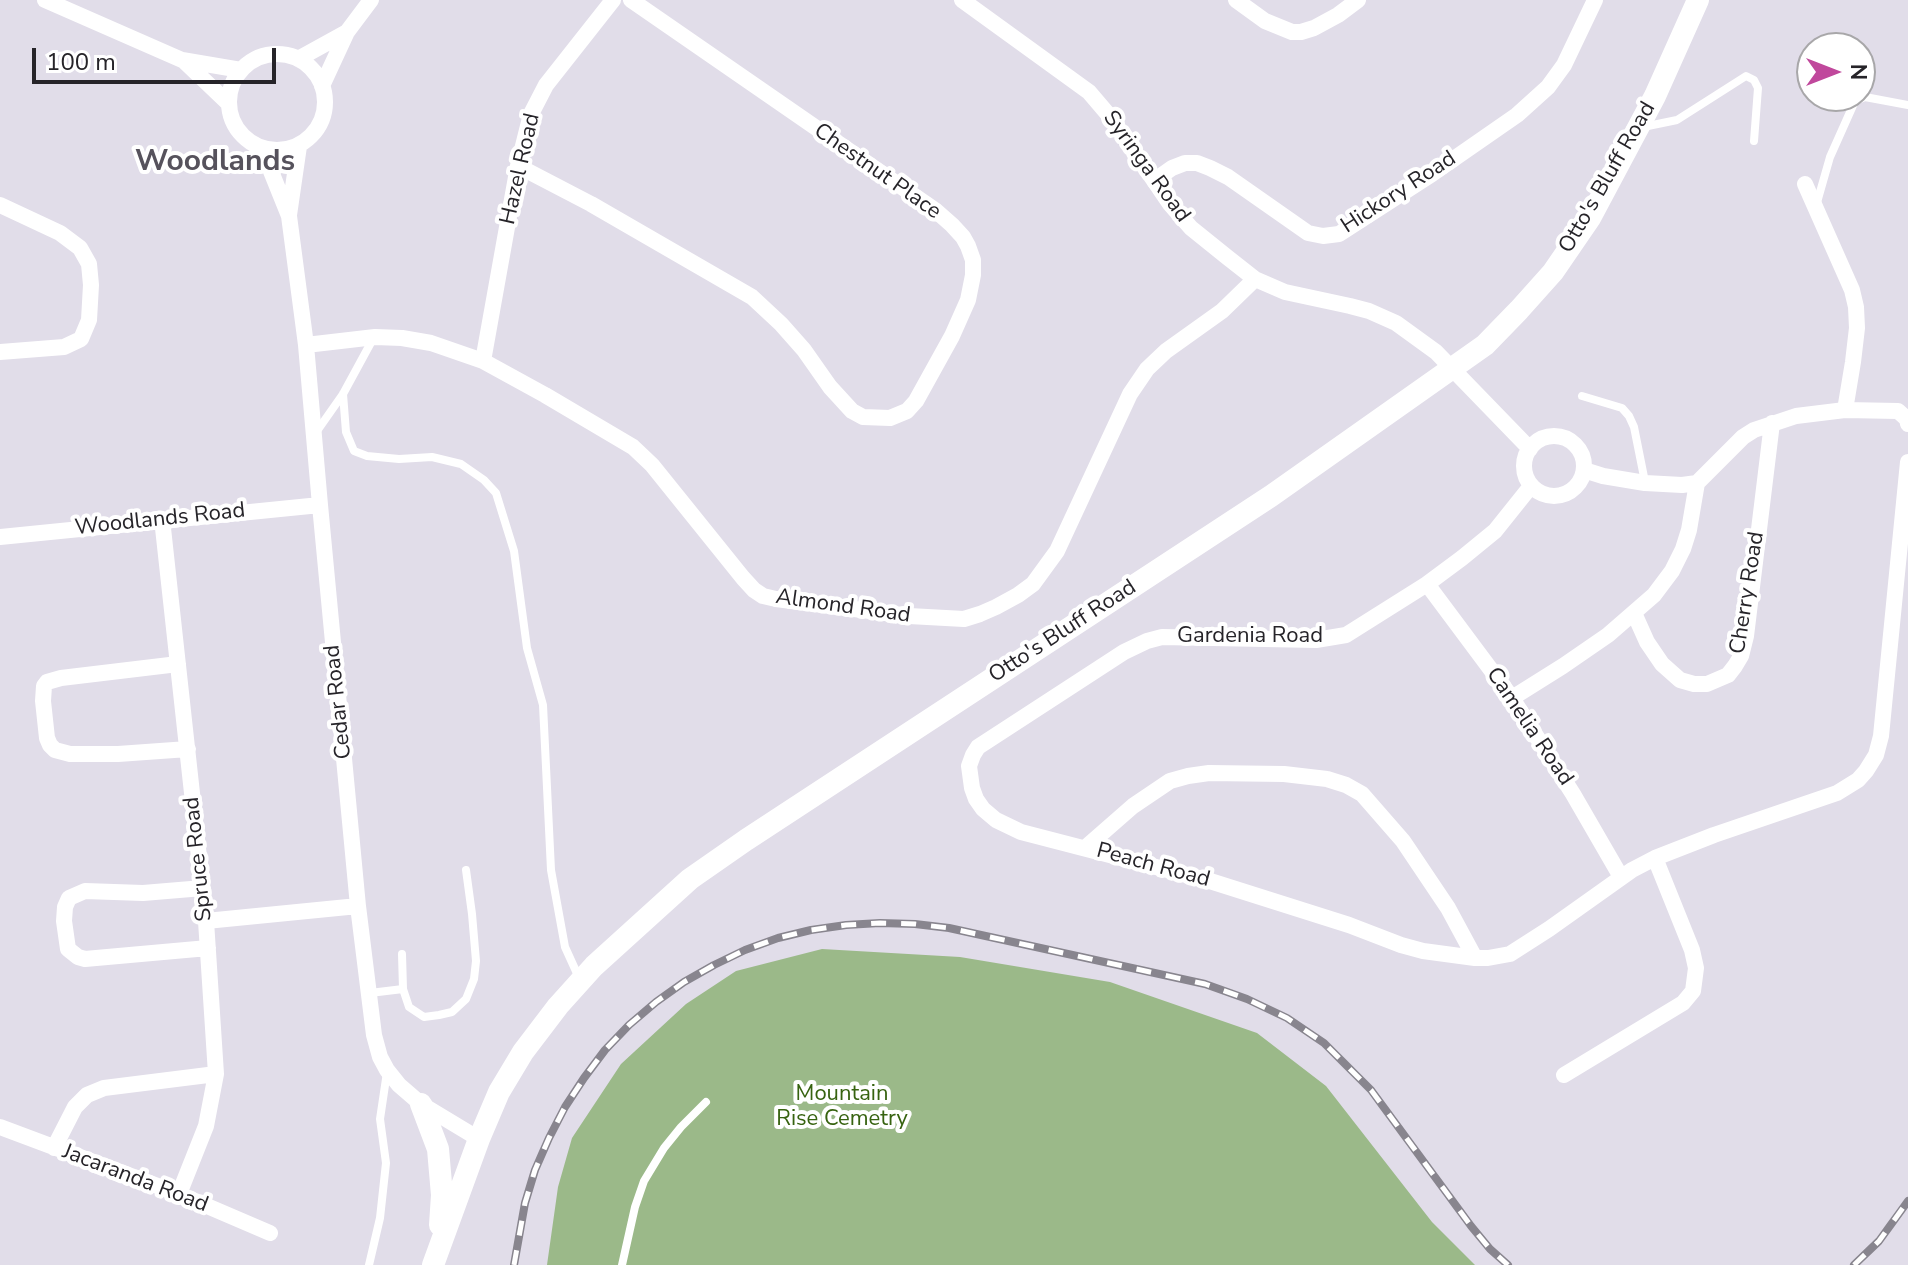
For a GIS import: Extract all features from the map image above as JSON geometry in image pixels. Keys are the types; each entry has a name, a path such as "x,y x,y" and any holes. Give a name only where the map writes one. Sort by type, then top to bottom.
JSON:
{"main road":[{"name":"Otto's Bluff Road","path":"436,1257 499,1092 523,1052 594,966 690,879 735,847 1271,496 1485,345 1553,272 1590,218 1655,96 1698,0"},
{"path":"421,1104 438,1149 441,1176 436,1257"}],"street":[{"path":"322,86 347,32 371,0"},
{"name":"Hazel Road","path":"483,361 518,166 536,100 613,0"},
{"name":"Chestnut Place","path":"518,166 591,204 752,297 804,350 830,387 852,411 863,417 890,418 907,411 916,401 968,300 973,260 963,237 935,210 631,0"},
{"name":"Syringa Road","path":"962,0 1089,92 1191,228 1255,279 1285,292 1360,309 1396,323 1436,352 1530,449"},
{"path":"1236,0 1265,21 1292,32 1314,28 1358,0"},
{"name":"Hickory Road","path":"1155,180 1172,168 1197,163 1228,177 1308,233 1323,236 1339,234 1517,115 1548,87 1564,65 1595,0"},
{"path":"55,2 182,60 241,70"},
{"path":"298,59 347,32"},
{"path":"268,54 283,54 298,59 313,70 322,86 325,103 322,121 313,136 299,146 281,151 262,149 244,139 232,123 228,103 231,85 241,70 253,60 268,54"},
{"path":"182,60 228,103"},
{"name":"Cedar Road","path":"289,216 299,146"},
{"name":"Cedar Road","path":"262,149 289,216 306,345 358,906 374,1035 380,1057 399,1085 421,1104 479,1139"},
{"path":"1805,184 1852,290 1856,307 1855,351 1845,410"},
{"path":"0,205 60,233 80,248 89,264 91,285 89,320 81,339 64,347 0,352"},
{"name":"Almond Road","path":"306,345 375,337 431,343 483,361 545,395 633,447 652,465 754,590 763,596 909,616 964,619 996,607 1033,584 1057,551 1130,394 1147,369 1166,351 1222,311 1255,279"},
{"path":"1512,698 1563,666 1654,595 1672,571 1683,549 1692,519 1697,483 1743,437 1796,416 1845,410 1898,411 1908,424"},
{"name":"Cherry Road","path":"1634,613 1647,642 1662,664 1680,680 1707,684 1728,675 1735,666 1741,656 1748,621 1772,423"},
{"path":"1556,437 1574,444 1583,460 1584,470 1579,483 1567,494 1548,496 1539,492 1531,486 1525,470 1530,449 1546,438 1556,437"},
{"name":"Peach Road","path":"1085,848 1286,904 1423,951 1475,958 1510,954 1621,877 1655,858 1837,793 1866,771 1876,755 1881,736 1908,462"},
{"path":"1584,470 1645,483 1697,483"},
{"name":"Gardenia Road","path":"1085,848 1021,832 996,820 983,809 976,799 969,766 978,747 1124,652 1147,641 1185,636 1316,640 1346,635 1427,584 1495,531 1531,486"},
{"name":"Woodlands Road","path":"0,537 320,505"},
{"name":"Spruce Road","path":"162,519 203,888 216,1074 206,1126 179,1194"},
{"name":"Camelia Road","path":"1427,584 1512,698 1621,877"},
{"path":"178,664 47,682 43,701 47,738 55,750 70,754 188,749"},
{"name":"Peach Road","path":"1085,848 1133,806 1170,781 1209,773 1284,774 1327,779 1362,794 1403,841 1448,908 1475,958"},
{"path":"1564,1075 1683,1003 1693,991 1696,980 1692,950 1655,858"},
{"path":"203,888 143,893 85,891 69,898 64,921 68,949 85,959 208,948"},
{"path":"206,921 358,906"},
{"path":"54,1148 75,1107 87,1095 104,1088 216,1074"},
{"name":"Jacaranda Road","path":"0,1127 179,1194 270,1233"}],"lane":[{"path":"1639,128 1677,120 1746,76 1754,80 1758,88 1754,141"},
{"path":"1816,209 1830,157 1855,101 1865,97 1908,105"},
{"path":"314,435 343,394 375,337"},
{"path":"343,394 346,432 354,451 367,456 399,459 432,457 461,464 496,493 514,551 527,648 543,705 551,870 565,947 580,981"},
{"path":"1582,396 1622,408 1629,416 1645,483"},
{"path":"402,954 403,989 409,1007 424,1017 452,1012 466,999 474,979 476,961 466,870"},
{"path":"369,993 403,989"},
{"path":"369,1265 380,1218 386,1163 380,1119 387,1070"},
{"path":"622,1265 644,1181 664,1148 706,1102"}],"green space":[{"name":"Mountain Rise Cemetry","path":"822,949 960,957 1110,982 1257,1033 1326,1086 1432,1222 1475,1265 547,1265 558,1187 572,1138 621,1064 686,1004 736,971"}],"railway":[{"path":"514,1265 525,1203 549,1138 584,1078 629,1025 684,982 745,950 811,930 880,923 949,928 1205,984 1287,1018 1324,1043 1371,1090 1471,1226 1508,1265"},
{"path":"1854,1265 1879,1241 1908,1201"}],"district":[{"name":"Woodlands","path":"215,163"}]}
